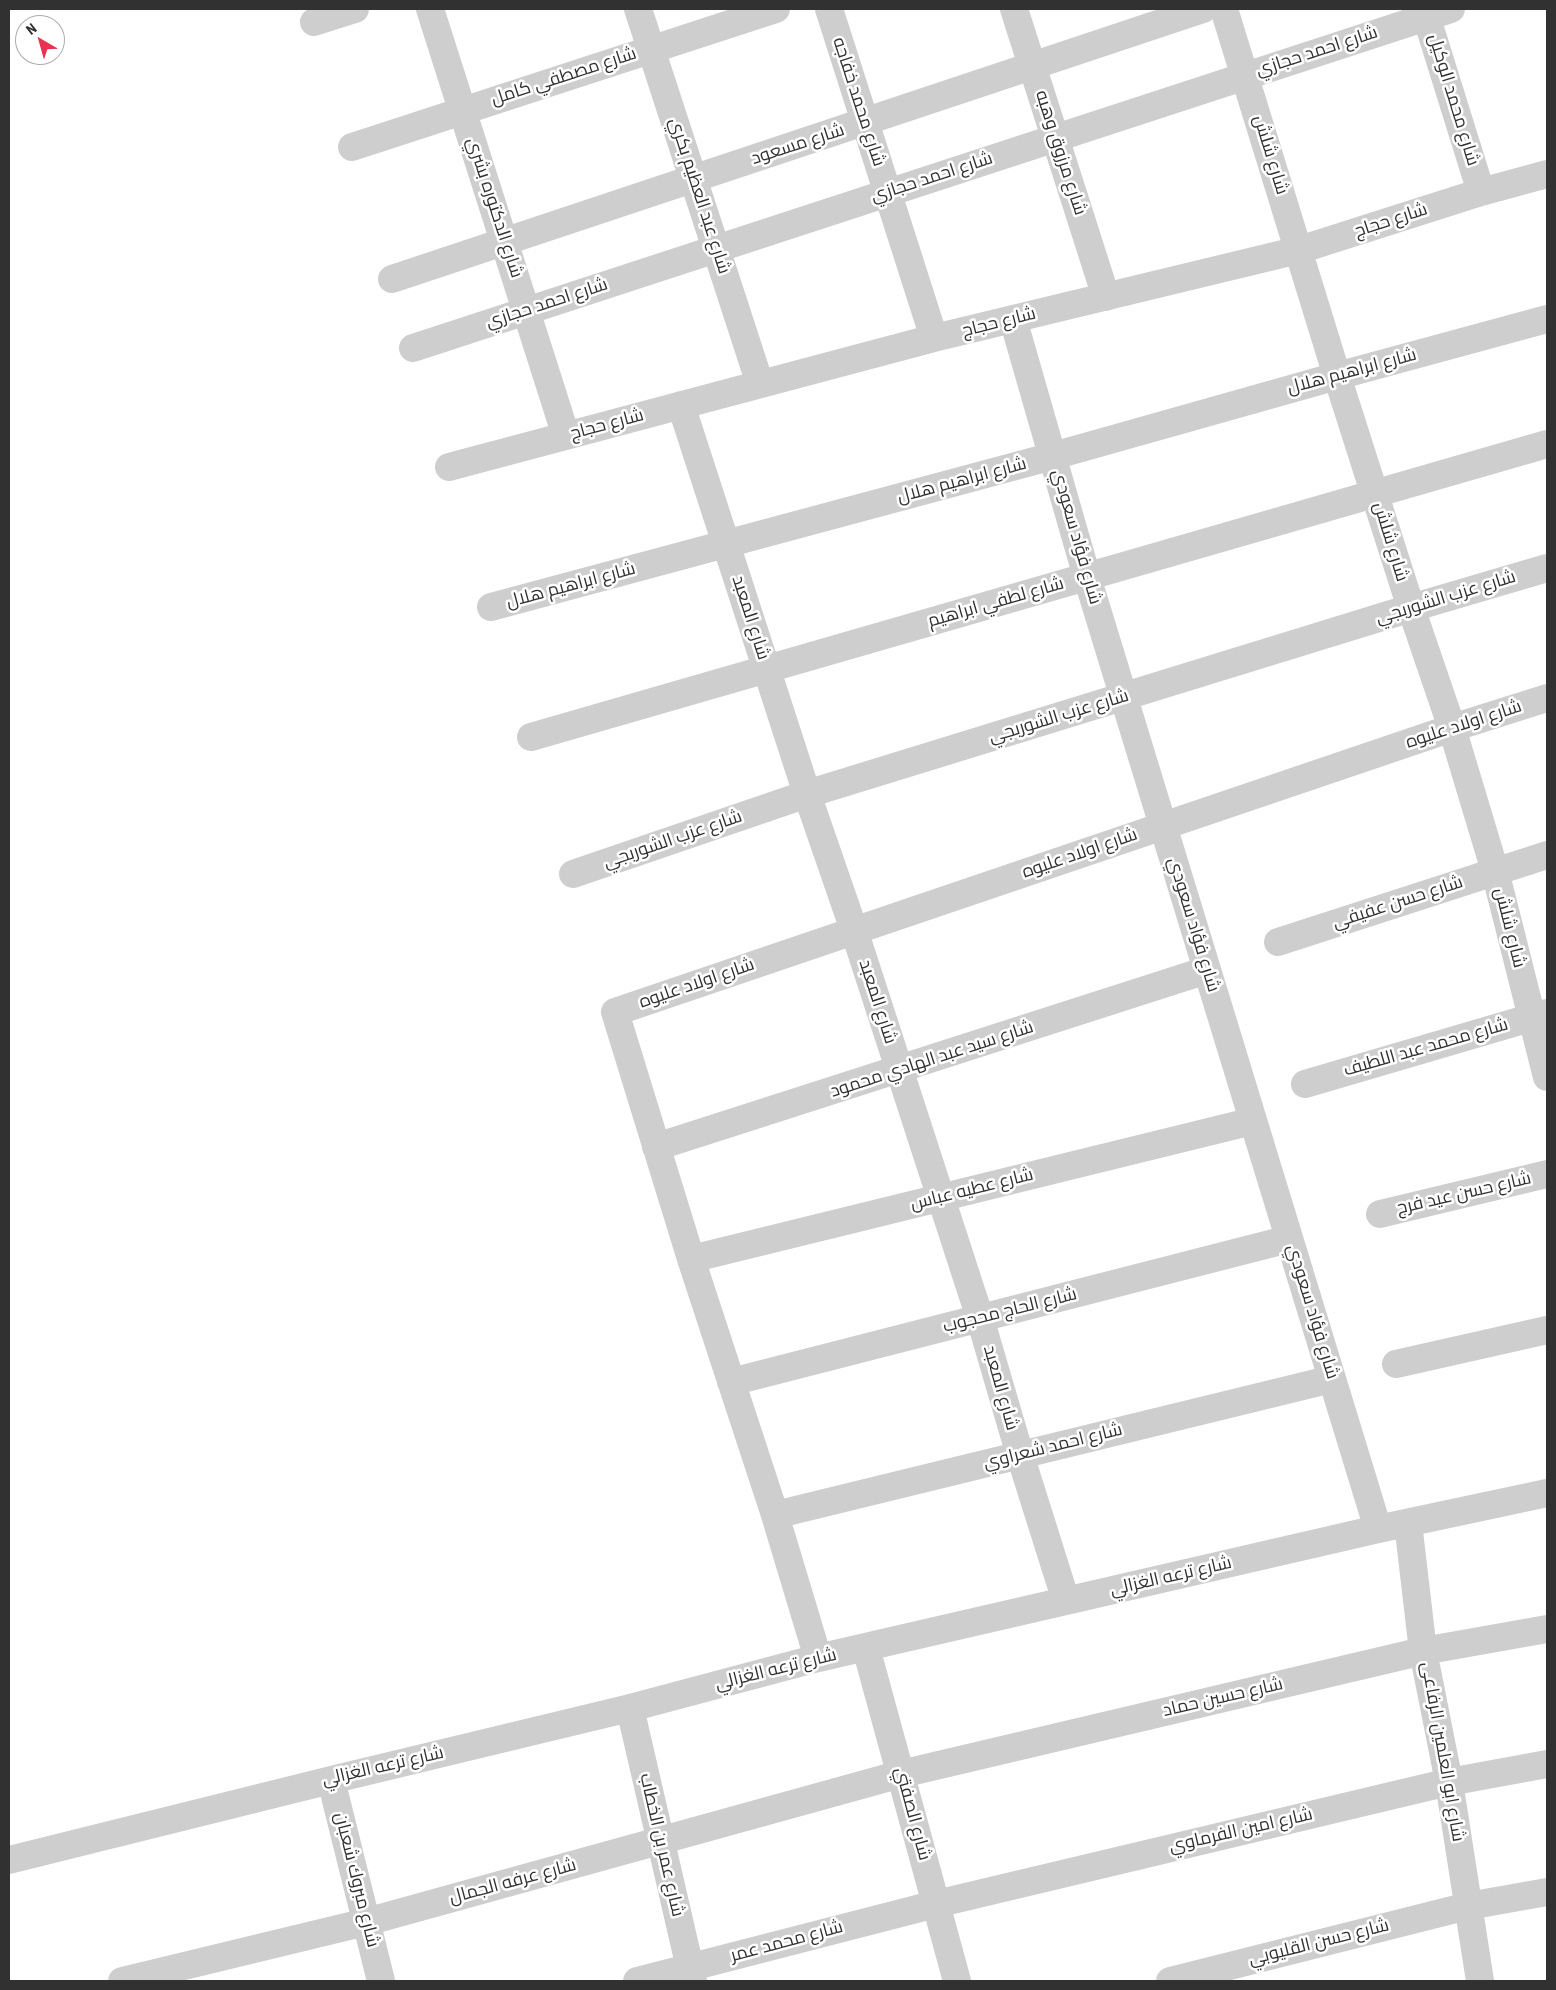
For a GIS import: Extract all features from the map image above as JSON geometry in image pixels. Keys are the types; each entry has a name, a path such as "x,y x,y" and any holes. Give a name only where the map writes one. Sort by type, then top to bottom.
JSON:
{"street":[{"path":"314,22 355,9"},
{"name":"شارع الدكتوره بشري","path":"430,9 566,436"},
{"name":"شارع عبد العظيم بكري","path":"638,9 760,384"},
{"name":"شارع مصطفي كامل","path":"352,146 776,9"},
{"name":"شارع محمد خفاجه","path":"829,9 934,338"},
{"name":"شارع مرزوق وهبه","path":"1014,9 1106,297"},
{"name":"شارع مسعود","path":"392,280 1203,9"},
{"name":"شارع شلش","path":"1224,9 1337,376 1411,608 1452,728 1540,1015 1547,1077"},
{"name":"شارع احمد حجازي","path":"413,348 1245,76 1434,11"},
{"name":"شارع محمد الوكيل","path":"1434,11 1481,192"},
{"name":"شارع حجاج","path":"450,467 934,338 1299,250 1481,192 1547,174"},
{"name":"شارع فؤاد سعودي","path":"1013,319 1087,577 1378,1529"},
{"name":"شارع ابراهيم هلال","path":"491,607 1053,456 1547,319"},
{"name":"شارع المعبد","path":"681,405 980,1318 1020,1455 1066,1601"},
{"name":"شارع لطفي ابراهيم","path":"531,737 1547,444"},
{"name":"شارع عزب الشوربجي","path":"572,874 807,794 1547,568"},
{"name":"شارع اولاد عليوه","path":"656,1147 614,1012 1452,728 1547,698"},
{"name":"شارع حسن عفيفي","path":"1278,942 1547,855"},
{"name":"شارع سيد عبد الهادي محمود","path":"656,1147 1207,970"},
{"name":"شارع محمد عبد اللطيف","path":"1305,1084 1540,1015"},
{"name":"شارع عطيه عباس","path":"691,1260 1253,1121"},
{"path":"656,1147 775,1515 818,1658"},
{"name":"شارع حسن عيد فرج","path":"1380,1214 1547,1174"},
{"name":"شارع الحاج محجوب","path":"731,1382 1289,1239"},
{"path":"1396,1364 1547,1330"},
{"name":"شارع احمد شعراوي","path":"775,1515 1332,1379"},
{"name":"شارع ترعه الغزالي","path":"9,1860 630,1708 818,1658 1378,1529 1547,1493"},
{"name":"شارع ابو العلمين الرفاعى","path":"1408,1523 1423,1651 1449,1782 1480,1981"},
{"name":"شارع حسين حماد","path":"901,1774 1423,1651 1547,1629"},
{"name":"شارع الصفتي","path":"866,1648 957,1981"},
{"name":"شارع عمر بن الخطاب","path":"630,1708 691,1974"},
{"name":"شارع امين الفرماوي","path":"936,1904 1449,1782 1547,1764"},
{"name":"شارع عرفه الجمال","path":"122,1981 366,1922 901,1774"},
{"name":"شارع مبروك شعبان","path":"331,1780 381,1981"},
{"name":"شارع حسن القليوبي","path":"1170,1981 1468,1906 1547,1892"},
{"name":"شارع محمد عمر","path":"637,1981 691,1974 936,1904"}]}
